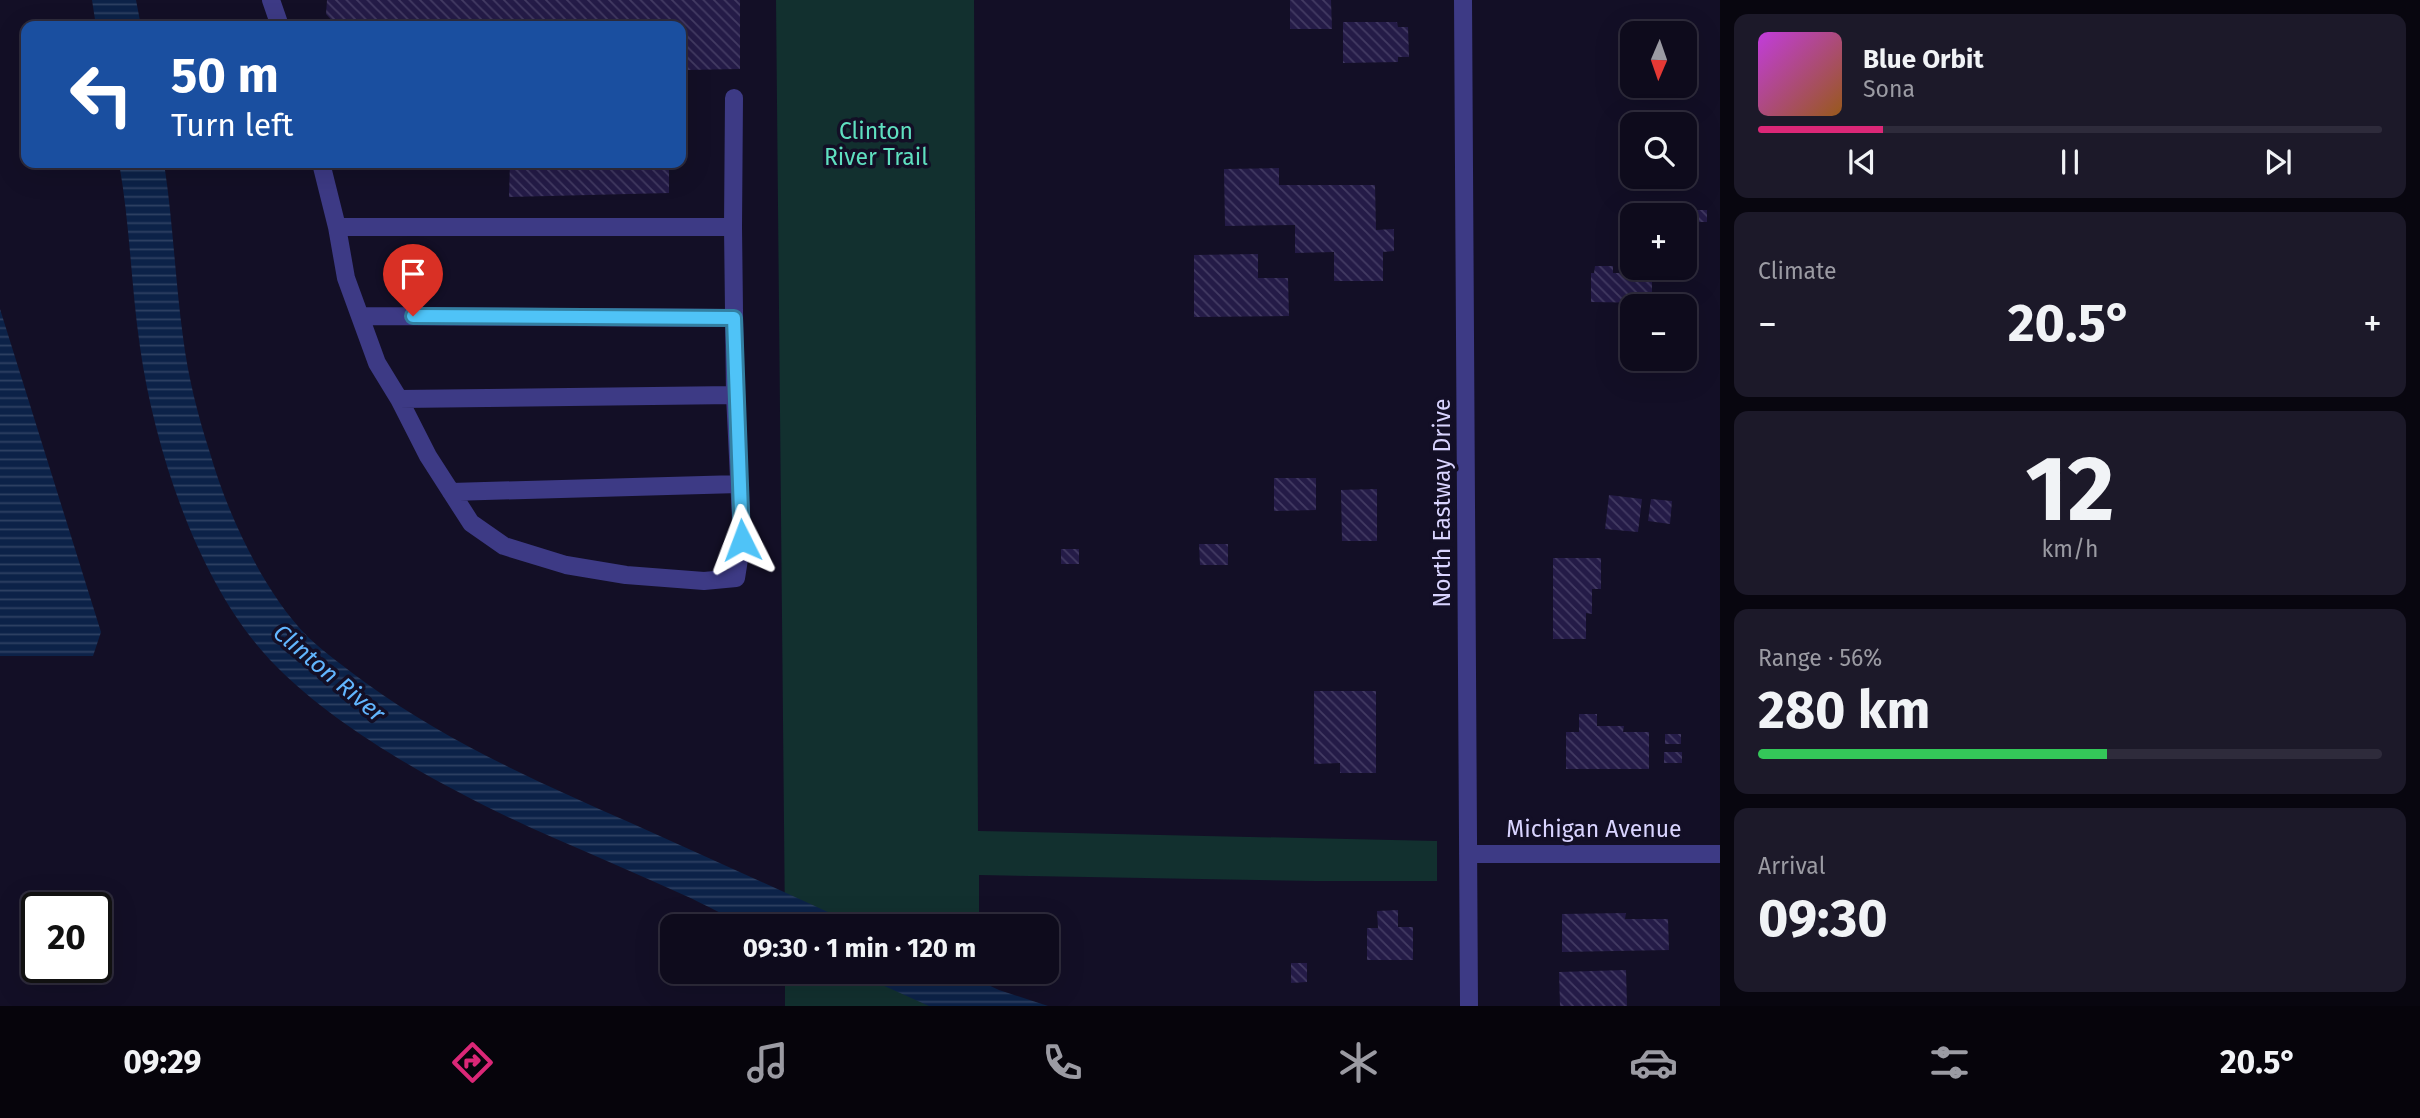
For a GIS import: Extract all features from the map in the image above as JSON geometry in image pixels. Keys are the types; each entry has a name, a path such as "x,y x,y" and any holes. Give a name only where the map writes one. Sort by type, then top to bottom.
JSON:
{"street":[{"path":"271,0 278,21"},
{"name":"North Eastway Drive","path":"1463,0 1469,1006"},
{"path":"322,168 346,278 377,363 400,398 428,456 471,523 504,547 578,567 626,575 704,582 736,578 742,540 735,395 734,98"},
{"path":"337,227 733,227"},
{"path":"360,316 734,318"},
{"path":"400,398 735,395"},
{"path":"451,492 739,484"},
{"name":"Michigan Avenue","path":"1468,854 1720,853"}],"green space":[{"name":"Clinton River Trail","path":"776,0 974,0 978,831 1437,841 1437,881 979,875 979,914 785,914"},
{"path":"785,984 980,984 980,1006 785,1006"}],"water":[{"path":"92,0 136,0 140,21 95,21"},
{"name":"Clinton River","path":"120,168 165,168 185,352 194,396 217,476 237,526 262,575 292,619 308,637 366,683 461,743 563,793 832,914 723,914 519,822 445,785 371,741 304,692 249,635 225,599 185,517 157,430 147,388 134,301"},
{"path":"0,309 101,632 93,656 0,656"},
{"path":"880,984 986,984 1048,1006 929,1006"}],"building":[{"path":"327,0 740,0 740,69 688,70 686,142 686,21 332,21 326,14"},
{"path":"1290,0 1331,0 1332,29 1290,29"},
{"path":"1343,22 1397,22 1398,27 1408,27 1409,57 1398,57 1398,62 1343,63"},
{"path":"510,168 669,168 669,193 509,197"},
{"path":"1279,168 1279,185 1375,185 1376,230 1394,229 1394,251 1383,252 1383,281 1334,281 1334,252 1295,253 1295,225 1225,226 1224,169"},
{"path":"1697,210 1707,210 1707,222 1697,222"},
{"path":"1258,254 1258,278 1288,278 1289,316 1194,317 1194,255"},
{"path":"1595,266 1613,266 1613,273 1620,273 1620,280 1652,281 1652,294 1620,294 1620,302 1591,302 1591,273 1594,273"},
{"path":"1274,478 1316,478 1316,510 1274,511"},
{"path":"1377,489 1377,541 1342,541 1341,490"},
{"path":"1609,495 1642,499 1638,532 1605,529"},
{"path":"1651,499 1672,501 1670,524 1648,521"},
{"path":"1199,544 1228,544 1228,565 1200,565"},
{"path":"1061,549 1079,549 1079,564 1061,564"},
{"path":"1553,558 1601,558 1601,589 1592,589 1592,614 1586,613 1586,639 1553,639"},
{"path":"1314,691 1376,691 1376,773 1340,773 1340,763 1314,764"},
{"path":"1579,714 1597,714 1597,726 1624,726 1623,732 1649,732 1649,769 1566,769 1566,732 1579,732"},
{"path":"1665,734 1681,734 1681,744 1665,744"},
{"path":"1664,752 1682,752 1682,763 1664,763"},
{"path":"1398,910 1398,927 1413,927 1413,960 1367,960 1367,928 1378,928 1377,911"},
{"path":"1626,913 1625,919 1668,919 1669,950 1562,952 1562,914"},
{"path":"1291,963 1307,963 1307,982 1291,983"},
{"path":"1626,970 1627,1006 1560,1006 1559,972"}],"route":[{"path":"413,316 734,318 742,540"}]}
